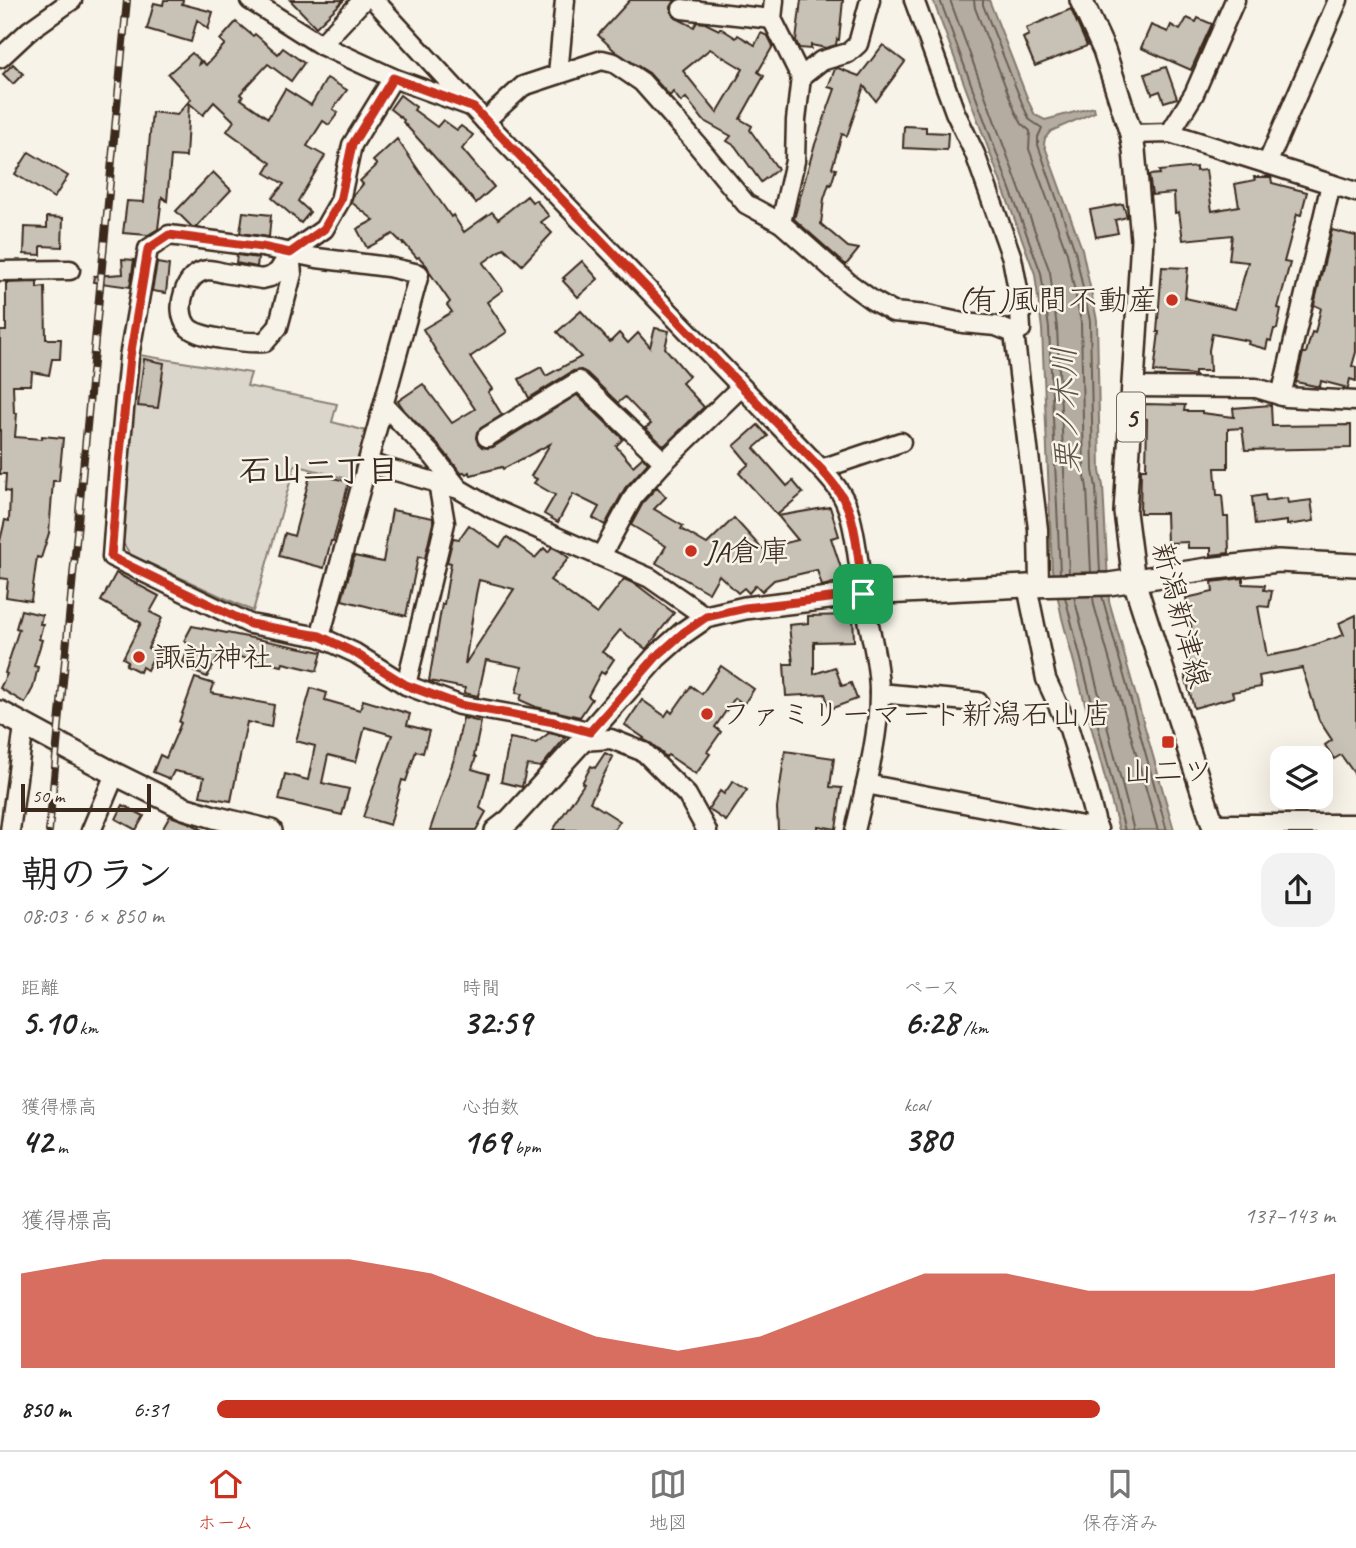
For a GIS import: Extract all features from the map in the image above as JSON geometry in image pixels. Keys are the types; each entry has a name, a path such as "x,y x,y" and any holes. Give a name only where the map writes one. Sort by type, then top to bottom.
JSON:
{"main road":[{"name":"新潟新津線","path":"1082,0 1104,50 1131,134 1142,239 1125,512 1134,581 1214,827"},
{"path":"497,830 510,820 656,657 706,617 745,608 863,594 1109,584 1278,561 1356,565"},
{"path":"0,712 184,808 267,830"}],"street":[{"path":"0,58 30,30 72,0"},
{"path":"250,0 321,44 479,114"},
{"path":"321,44 363,0"},
{"path":"374,0 479,114 821,469 848,506 879,693 872,757 855,830"},
{"path":"558,74 565,0"},
{"path":"774,0 772,19 801,77 795,161 781,223"},
{"path":"801,77 821,61 848,53 858,44 870,0"},
{"path":"914,0 955,113 975,154 1012,258 1019,295 1021,329 1014,333"},
{"path":"1170,133 1194,94 1235,0"},
{"path":"1267,164 1338,0"},
{"path":"682,9 772,19"},
{"path":"479,114 523,86 602,60 614,63 642,82 746,204 781,223 850,284 893,312 996,326 1014,333"},
{"path":"290,253 292,274 284,306 278,327 265,342 252,343 197,334 187,327 181,308 185,288 192,278 208,270 262,279 270,277 278,272 290,253 324,229 340,201 352,145 393,78"},
{"path":"1131,134 1170,133 1356,192"},
{"path":"1281,396 1331,184"},
{"path":"320,636 419,274 262,247 169,235 148,249 130,357 111,557 250,624 320,636 355,653 406,685 460,705 554,722 586,737 611,739 644,752 687,795 706,830"},
{"path":"0,271 70,270"},
{"path":"262,279 276,289 284,306"},
{"path":"866,784 1098,830 1069,729 1046,679 1038,529 1014,333"},
{"path":"487,437 579,381 664,462"},
{"path":"600,556 635,494 741,387"},
{"path":"1132,387 1256,388 1281,396 1356,401"},
{"path":"384,405 433,456 459,489"},
{"path":"821,469 901,442"},
{"path":"368,463 459,489 493,509 650,578 706,617"},
{"path":"406,685 445,523 438,483"},
{"path":"879,693 978,702"},
{"path":"10,830 24,726"},
{"path":"91,830 115,774"},
{"path":"1214,827 1356,824"}],"shaded area":[{"path":"139,355 251,373 247,386 337,404 332,422 366,431 351,480 295,465 253,611 131,555 122,542"}],"water":[{"name":"栗ノ木川","path":"933,0 989,0 1035,115 1045,120 1094,107 1095,112 1051,131 1044,144 1082,249 1097,320 1100,471 1109,601 1174,830 1119,830 1062,618 1052,569 1042,329 1035,274"}],"building":[{"path":"164,0 183,0 182,4 213,12 208,29 197,20 191,42 147,29 154,3 163,5"},
{"path":"290,0 344,0 316,27"},
{"path":"630,0 676,0 671,7 672,14 694,27 697,22 705,23 736,38 738,35 755,45 761,33 768,36 773,46 758,72 764,76 740,119 752,126 750,130 778,169 761,182 735,146 727,141 731,136 704,121 686,98 681,102 673,92 670,96 649,73 616,52 598,35","holes":["710,49 743,69 717,113 683,71"]},
{"path":"801,0 843,0 839,40 837,39 836,45 826,48 811,45 811,49 799,48 796,41"},
{"path":"1071,9 1087,46 1035,66 1023,38 1029,35 1026,28"},
{"path":"1187,18 1196,22 1198,18 1212,24 1191,70 1141,48 1151,25 1168,32 1171,25 1180,30"},
{"path":"236,22 278,54 283,48 304,63 291,81 268,64 240,94 243,97 241,99 268,118 285,89 311,105 327,78 347,90 333,109 338,113 329,125 323,121 307,146 325,156 298,201 310,212 301,223 272,198 284,184 265,173 271,163 227,131 234,121 214,102 203,115 189,103 186,157 171,156 167,201 162,197 158,229 148,235 123,233 127,201 144,202 152,112 177,115 191,99 168,74 192,53 200,60 198,66 202,61 206,65 225,44 220,40"},
{"path":"883,45 905,62 876,101 864,86 847,136 842,134 832,168 836,169 824,199 821,224 848,247 859,249 846,265 794,219 814,147 835,89 828,87 835,69 859,76"},
{"path":"13,64 23,74 13,84 3,74"},
{"path":"1166,67 1177,98 1164,102 1160,91 1152,94 1145,74"},
{"path":"400,95 416,107 414,110 437,127 443,120 457,130 461,126 473,135 462,149 494,187 476,203 404,120 390,109"},
{"path":"904,126 926,127 926,132 948,133 947,150 903,148"},
{"path":"397,139 464,232 492,212 498,219 527,196 532,202 536,200 549,216 541,222 552,233 522,265 504,248 483,263 503,290 487,302 507,332 470,357 492,389 488,392 502,415 481,428 476,438 482,447 493,447 577,395 623,439 616,446 633,466 643,457 648,463 625,488 605,525 593,518 599,507 573,494 558,522 544,514 555,495 534,483 537,479 531,476 550,444 503,469 502,467 471,475 469,472 462,474 398,401 423,384 452,423 475,409 423,329 452,312 447,305 450,302 427,266 393,234 367,248 357,229 374,220 351,202 353,196 363,184 360,181 377,165 373,161"},
{"path":"29,152 68,176 54,198 15,174"},
{"path":"1196,167 1196,171 1206,170 1212,211 1239,206 1235,184 1255,180 1254,177 1271,177 1272,183 1307,192 1301,215 1297,214 1284,262 1290,263 1278,308 1281,309 1277,329 1274,329 1266,349 1248,344 1249,341 1212,334 1209,350 1210,371 1195,371 1195,375 1154,372 1162,267 1188,268 1185,298 1235,309 1248,262 1229,260 1232,235 1183,240 1179,212 1175,213 1174,193 1152,195 1149,175 1160,174 1159,171"},
{"path":"213,172 231,190 196,227 192,227 176,211"},
{"path":"1123,204 1127,217 1115,220 1118,233 1096,237 1090,210"},
{"path":"243,212 271,215 269,237 240,233"},
{"path":"47,217 63,218 62,247 41,246 41,255 24,254 25,227 47,228"},
{"path":"1332,230 1356,236 1356,352 1352,366 1356,367 1356,381 1350,379 1348,388 1321,381 1320,387 1296,382 1303,353 1306,353 1312,332 1315,333 1321,308 1314,305"},
{"path":"237,255 258,258 257,267 236,263"},
{"path":"122,259 134,260 130,287 93,282 94,276 123,274"},
{"path":"582,261 598,279 578,297 563,278"},
{"path":"157,263 169,265 166,293 152,291"},
{"path":"37,282 37,288 45,287 46,339 61,339 60,359 52,359 49,375 32,372 31,385 13,385 14,413 17,413 15,437 63,438 59,481 53,481 49,533 41,558 37,557 31,601 6,597 8,579 0,578 0,541 5,520 9,521 10,492 5,491 6,474 0,474 0,331 6,331 6,283"},
{"path":"581,311 610,342 619,333 628,343 638,333 650,347 655,328 669,331 665,348 689,376 682,383 704,407 664,446 645,428 651,424 625,397 618,403 581,370 573,371 529,398 519,379 541,367 546,376 581,357 557,332"},
{"path":"144,359 164,363 158,408 138,406"},
{"path":"1145,404 1185,405 1184,411 1202,411 1234,417 1233,408 1271,405 1272,426 1351,425 1351,448 1245,450 1242,428 1228,429 1228,468 1215,468 1217,495 1222,495 1224,517 1228,517 1229,553 1211,555 1211,548 1188,548 1188,542 1167,543 1166,513 1140,513 1141,469 1146,469"},
{"path":"758,425 768,436 754,448 787,486 793,481 803,493 777,515 739,473 749,464 734,446"},
{"path":"311,472 349,482 324,568 279,556 285,533 294,536"},
{"path":"657,487 666,497 654,509 707,544 734,518 762,549 798,540 778,516 830,507 839,536 831,538 845,580 822,586 817,570 774,580 762,591 756,585 749,593 744,588 738,593 719,575 709,593 656,563 666,546 631,525 644,501"},
{"path":"1265,495 1266,501 1287,498 1288,503 1311,500 1314,521 1287,525 1287,521 1255,525 1252,497"},
{"path":"392,510 433,518 425,558 418,557 406,616 342,600 354,556 383,562"},
{"path":"469,525 500,547 507,537 535,558 544,548 548,552 552,547 560,551 569,558 550,580 597,614 624,579 637,585 674,613 646,649 620,630 602,652 614,659 604,674 601,672 588,696 592,699 580,717 536,707 520,700 522,694 516,693 522,667 486,660 478,696 464,693 465,688 429,681 451,563 447,562 453,538 459,539","holes":["479,580 514,589 465,664"]},
{"path":"116,573 159,596 150,612 162,618 148,648 156,652 147,670 142,667 140,672 126,665 128,661 123,658 141,623 101,601"},
{"path":"1243,578 1243,584 1265,585 1264,590 1272,591 1269,607 1258,606 1267,656 1299,650 1344,635 1339,623 1356,615 1356,776 1341,755 1334,759 1333,746 1325,745 1332,740 1319,720 1302,668 1259,676 1261,687 1232,692 1234,697 1194,708 1185,676 1193,674 1186,650 1195,647 1186,598 1213,592 1212,582"},
{"path":"21,610 42,615 40,624 43,624 39,639 42,640 34,666 38,667 33,688 25,703 0,688 7,674 5,673 19,629 16,628"},
{"path":"853,615 854,641 814,642 814,674 835,667 842,686 851,683 857,699 830,709 825,694 786,696 784,664 793,664 789,625 808,623 808,616"},
{"path":"192,626 322,652 317,671 220,653 207,677 192,671 193,667 183,662 190,645 184,641"},
{"path":"721,666 754,689 744,704 735,698 715,727 721,732 696,774 668,755 666,757 625,725 642,700 665,716 669,710 672,713 691,686 702,694"},
{"path":"195,678 214,684 211,693 274,705 271,727 247,722 231,801 200,796 204,777 174,771 170,779 153,772 160,755 166,758 181,723 179,722"},
{"path":"311,688 327,693 325,700 360,710 363,700 410,714 407,725 429,731 423,753 416,751 406,781 402,780 390,825 363,817 392,735 365,727 356,762 328,755 322,783 349,789 342,815 279,800 285,774 308,780 315,746 296,741"},
{"path":"463,718 481,722 472,769 489,774 480,808 486,812 476,830 430,830 454,759"},
{"path":"549,733 566,737 541,767 527,765 522,787 501,782 510,738 536,743"},
{"path":"785,751 834,758 830,787 842,788 836,829 818,826 818,830 778,830 777,808"},
{"path":"605,753 613,757 590,802 620,821 614,830 553,830 584,784 582,783 591,766 595,768"},
{"path":"733,781 747,790 726,821 708,809 720,791 724,794"},
{"path":"123,805 144,816 136,830 116,819"},
{"path":"170,816 190,823 203,830 162,830"}],"railway":[{"path":"49,830 127,0"}],"place":[{"name":"(有)風間不動産","path":"1172,300"},
{"name":"JA倉庫","path":"691,551"},
{"name":"諏訪神社","path":"139,657"},
{"name":"ファミリーマート新潟石山店","path":"707,714"},
{"name":"山二ツ","path":"1168,742"}],"district":[{"name":"石山二丁目","path":"319,470"}],"route":[{"path":"393,78 474,108 838,489 848,506 863,594 745,608 706,617 656,657 590,732 554,722 460,705 406,685 355,653 320,636 250,624 111,557 130,357 148,249 169,235 290,253 324,229 340,201 352,145 393,78"}]}
